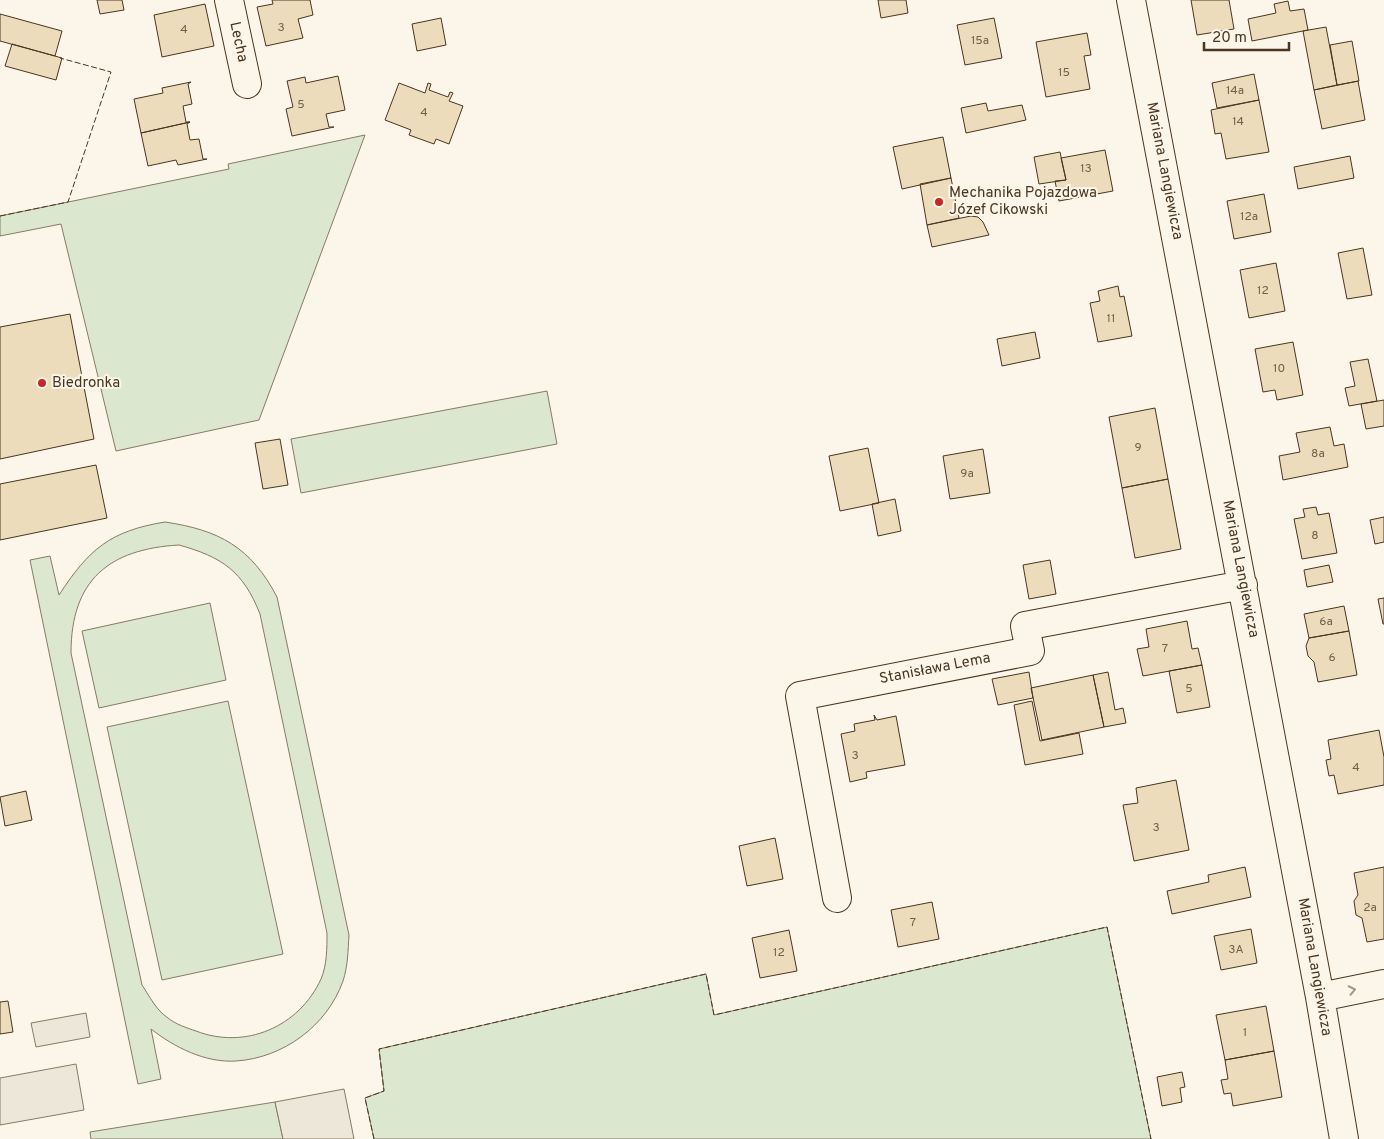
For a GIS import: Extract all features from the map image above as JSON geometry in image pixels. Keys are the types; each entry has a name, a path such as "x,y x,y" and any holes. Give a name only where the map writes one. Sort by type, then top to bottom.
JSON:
{"street":[{"name":"Lecha","path":"229,0 247,84"},
{"name":"Mariana Langiewicza","path":"1131,0 1320,997 1344,1139"},
{"name":"Stanisława Lema","path":"837,898 800,696 1030,651 1026,626 1243,586"},
{"path":"1320,997 1384,984"}],"green space":[{"path":"365,135 259,420 116,451 61,224 0,236 0,216 229,169 228,164"},
{"path":"547,391 557,444 301,493 291,439"},
{"path":"165,522 184,525 202,530 232,544 256,565 277,597 349,935 346,970 336,997 315,1025 301,1037 270,1054 253,1059 224,1061 180,1048 151,1029 161,1079 138,1084 30,560 50,556 59,595 80,565 91,554 115,537 146,526","holes":["179,545 219,561 238,576 260,614 327,933 323,974 311,996 299,1010 285,1022 269,1030 251,1036 233,1038 215,1036 189,1029 174,1022 160,1011 142,985 71,653 73,628 78,606 87,588 99,573 114,562 133,553"]},
{"path":"210,603 226,680 99,708 82,631"},
{"path":"228,701 283,954 162,980 107,727"},
{"path":"1107,927 1151,1139 374,1139 365,1098 384,1091 379,1049 706,974 714,1015"},
{"path":"275,1102 283,1139 91,1139 90,1132"}],"shaded area":[{"path":"86,1013 90,1037 36,1047 31,1023"},
{"path":"76,1064 84,1110 0,1125 0,1078"},
{"path":"344,1089 354,1139 283,1139 275,1102"}],"building":[{"path":"97,0 122,0 124,10 100,14"},
{"path":"272,0 310,0 313,15 298,19 303,38 266,46 257,7 273,4"},
{"path":"878,0 906,0 908,13 881,18"},
{"path":"1191,0 1229,0 1234,29 1197,35"},
{"path":"1288,1 1290,11 1304,9 1308,30 1252,41 1248,19 1276,13 1274,4"},
{"path":"205,4 214,46 162,57 154,15"},
{"path":"0,14 62,31 55,56 0,41"},
{"path":"441,18 446,45 417,51 412,24"},
{"path":"994,18 1002,58 965,65 957,25"},
{"path":"1326,27 1337,85 1314,90 1303,31"},
{"path":"1087,33 1091,55 1084,56 1090,89 1046,97 1036,42"},
{"path":"1352,41 1359,81 1337,85 1330,45"},
{"path":"12,44 62,58 56,80 5,66"},
{"path":"1254,74 1259,100 1217,108 1212,83"},
{"path":"338,76 345,110 326,114 329,127 334,127 292,136 286,109 293,107 287,81 305,77 306,83"},
{"path":"1358,81 1365,120 1322,129 1314,90"},
{"path":"191,82 188,84 192,104 183,106 186,122 190,122 141,133 134,99 163,93 162,88"},
{"path":"399,83 425,93 428,83 431,84 429,90 448,97 450,92 453,93 449,101 463,106 449,144 436,139 434,144 409,135 411,130 385,120"},
{"path":"1259,100 1269,152 1226,159 1221,133 1215,134 1211,110"},
{"path":"986,103 988,111 1022,105 1026,120 966,133 961,108"},
{"path":"190,122 187,124 190,140 199,139 203,159 207,159 178,165 176,160 148,166 141,133"},
{"path":"943,137 951,178 902,189 893,147"},
{"path":"1105,150 1113,191 1059,201 1055,181 1066,180 1061,158"},
{"path":"1060,152 1066,180 1039,184 1034,157"},
{"path":"1350,156 1354,178 1298,189 1294,167"},
{"name":"Mechanika Pojazdowa Józef Cikowski","path":"951,178 959,218 927,225 920,184"},
{"path":"1264,194 1271,232 1234,239 1227,201"},
{"path":"971,216 978,217 983,222 989,235 932,247 927,225"},
{"path":"1363,248 1372,295 1347,299 1338,253"},
{"path":"1276,263 1285,311 1249,318 1240,270"},
{"path":"1118,286 1120,297 1124,296 1132,336 1098,342 1090,303 1100,301 1098,291"},
{"name":"Biedronka","path":"70,314 94,439 0,459 0,327"},
{"path":"1035,332 1040,358 1002,366 997,339"},
{"path":"1293,342 1303,395 1277,400 1275,390 1263,392 1255,349"},
{"path":"1368,359 1377,401 1349,406 1345,388 1355,386 1350,362"},
{"path":"1384,400 1384,426 1366,429 1361,404"},
{"path":"1155,408 1168,479 1122,488 1109,417"},
{"path":"1330,427 1334,446 1344,444 1348,467 1283,480 1279,456 1300,452 1296,433"},
{"path":"280,439 288,485 263,489 255,443"},
{"path":"868,448 879,503 840,511 829,456"},
{"path":"983,449 990,493 950,499 943,456"},
{"path":"96,465 107,518 0,540 0,484"},
{"path":"1168,479 1181,549 1135,558 1122,488"},
{"path":"895,499 901,531 878,536 872,504"},
{"path":"1316,507 1318,515 1329,513 1337,553 1302,559 1294,519 1305,517 1303,509"},
{"path":"1384,517 1384,542 1375,544 1370,520"},
{"path":"1050,560 1056,594 1029,599 1023,565"},
{"path":"1329,565 1333,582 1307,587 1304,570"},
{"path":"1384,598 1384,624 1383,624 1378,599"},
{"path":"1344,606 1349,631 1309,638 1304,614"},
{"path":"1187,621 1192,649 1198,648 1202,665 1143,676 1137,649 1149,647 1146,629"},
{"path":"1349,631 1357,675 1318,682 1314,662 1308,656 1306,646 1309,638"},
{"path":"1202,665 1210,707 1177,713 1169,671"},
{"path":"1029,672 1033,698 998,705 992,679"},
{"path":"1108,672 1115,710 1123,708 1126,723 1104,727 1093,675"},
{"path":"1093,675 1104,727 1042,740 1031,688"},
{"path":"1032,701 1040,741 1079,733 1083,754 1025,765 1014,705"},
{"path":"874,715 877,720 896,716 905,765 866,772 867,778 850,782 841,734 855,731 854,724 875,720"},
{"path":"1379,730 1384,757 1384,785 1338,794 1334,775 1329,776 1326,760 1331,759 1328,740"},
{"path":"1176,780 1189,850 1134,861 1123,805 1138,803 1136,788"},
{"path":"26,791 32,820 5,826 0,797"},
{"path":"775,838 783,879 747,886 739,846"},
{"path":"1245,867 1251,897 1172,914 1167,891 1209,882 1208,875"},
{"path":"1384,867 1384,939 1367,942 1362,918 1356,915 1354,901 1358,895 1354,873"},
{"path":"932,902 939,939 898,947 891,910"},
{"path":"1251,929 1257,963 1221,970 1214,936"},
{"path":"789,930 797,971 760,978 752,938"},
{"path":"8,1001 13,1032 0,1034 0,1002"},
{"path":"1266,1006 1274,1051 1225,1060 1216,1015"},
{"path":"1274,1051 1282,1097 1233,1106 1231,1093 1224,1094 1221,1080 1228,1079 1225,1060"},
{"path":"1182,1072 1185,1087 1180,1088 1182,1102 1162,1106 1157,1077"}],"fence":[{"path":"0,216 68,202 111,72 60,58"},
{"path":"374,1139 365,1098 384,1091 379,1049 706,974 714,1015 1107,927 1151,1139"}],"place":[{"name":"Mechanika Pojazdowa Józef Cikowski","path":"939,202"},
{"name":"Biedronka","path":"42,383"}]}
